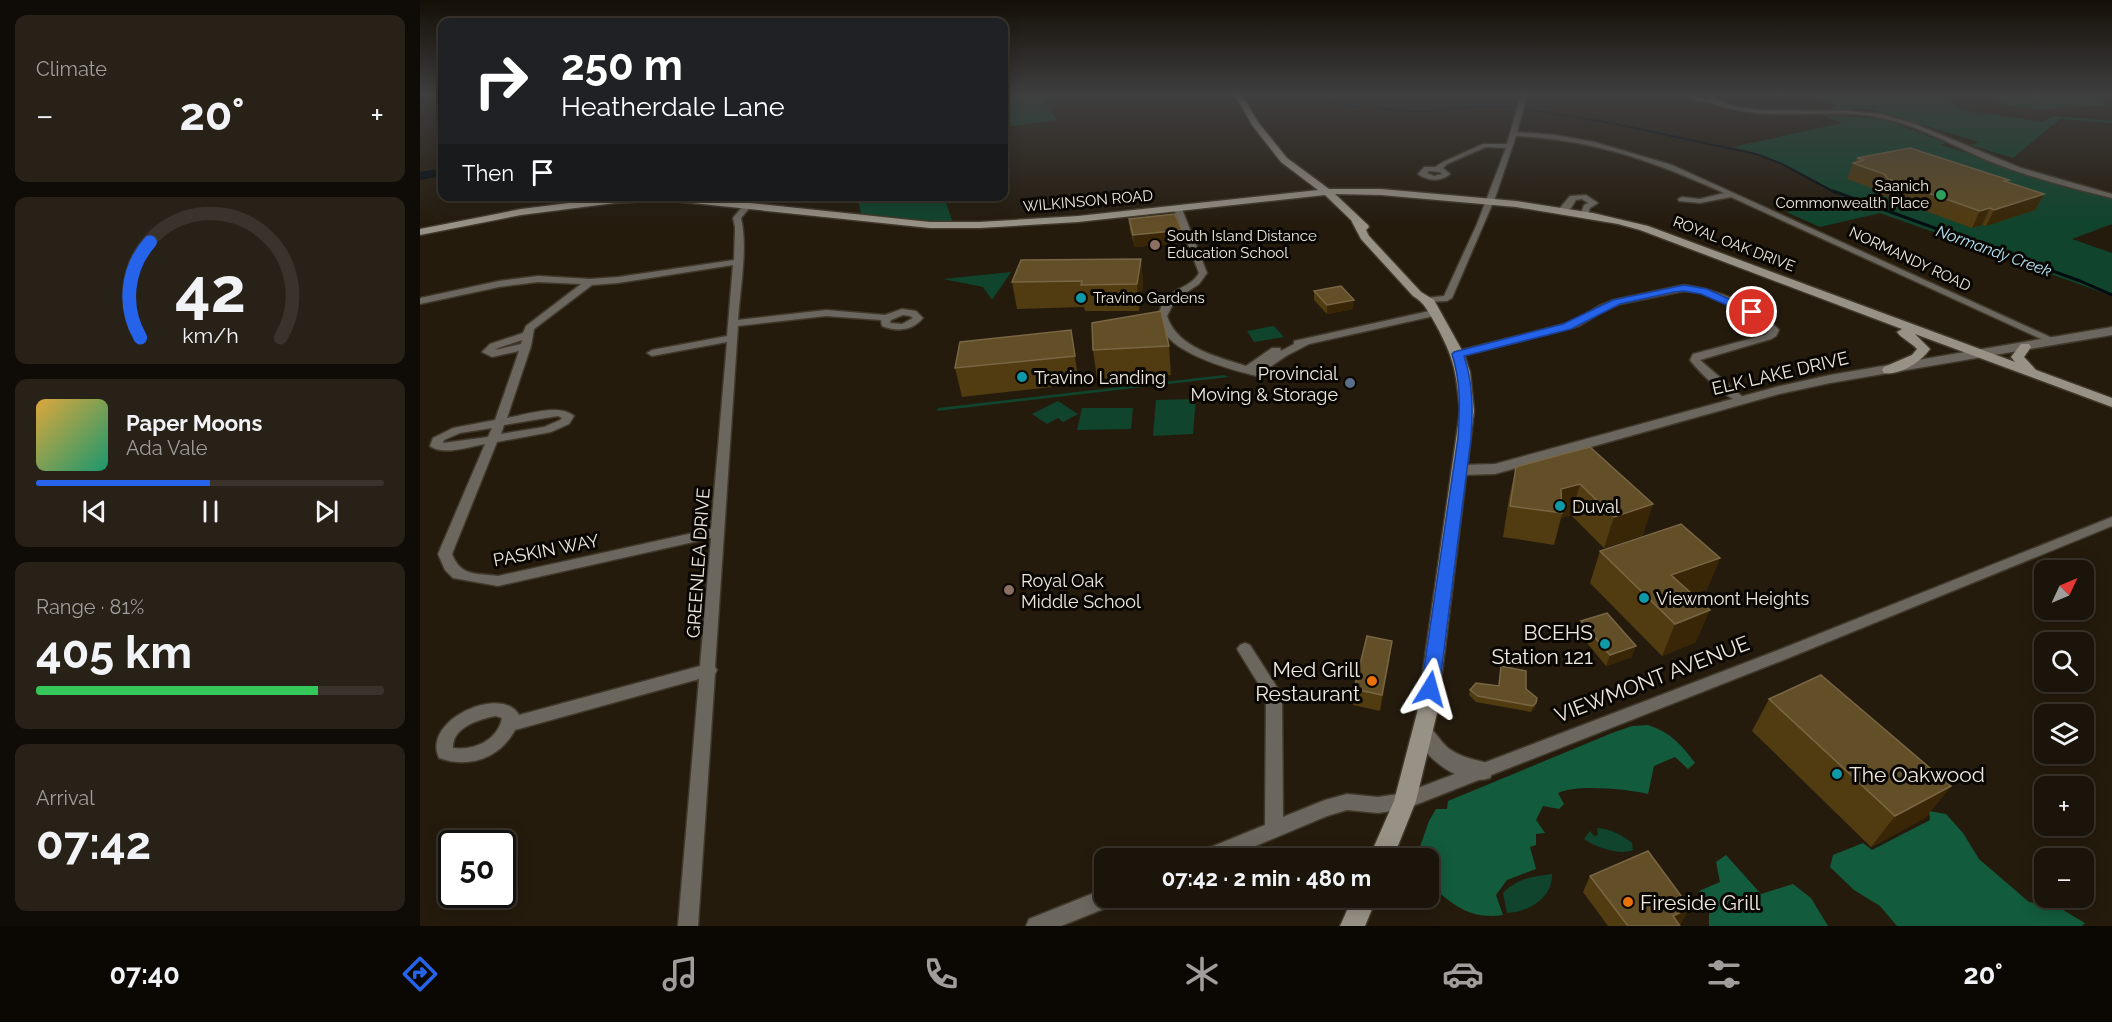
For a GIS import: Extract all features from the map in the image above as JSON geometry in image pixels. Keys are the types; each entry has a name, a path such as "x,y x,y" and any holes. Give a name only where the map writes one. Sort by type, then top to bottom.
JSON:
{"main road":[{"path":"1267,138 1284,160 1328,193 1356,221 1372,245 1431,307 1458,354 1463,372 1467,411 1461,470 1427,713 1405,801 1385,848"},
{"name":"ROYAL OAK DRIVE","path":"1328,193 1368,192 1488,203 1567,213 1629,227 1900,330 2112,404"},
{"name":"ROYAL OAK DRIVE","path":"1328,193 1563,209 1644,228 2112,411"},
{"name":"WILKINSON ROAD","path":"710,201 930,225 968,226 1178,209 1328,193"},
{"path":"1341,206 1358,198 1373,195"},
{"name":"WILKINSON ROAD","path":"420,232 521,213 614,201"},
{"path":"1888,370 1917,358 1924,350 1914,338 1900,330"},
{"path":"2025,346 2018,353 2018,360 2025,366 2068,387"},
{"path":"1352,926 1360,908"}],"street":[{"path":"1178,209 1176,221 1184,225 1203,273 1196,284 1177,294 1166,304 1163,318 1166,327 1180,344 1190,350 1253,371 1305,342 1431,307 1447,298 1468,255 1514,138"},
{"name":"NORMANDY ROAD","path":"1569,138 1609,146 1670,166 2054,341"},
{"path":"1946,138 2003,163 2112,196"},
{"path":"1437,169 1485,145 1510,146"},
{"path":"1682,199 1700,204 1732,194"},
{"name":"GREENLEA DRIVE","path":"688,926 738,262 740,227 737,218 748,206"},
{"path":"420,300 538,279 590,282 618,280 738,262"},
{"name":"PASKIN WAY","path":"590,282 547,312 529,328 500,422 445,554 450,567 458,575 498,581 717,532"},
{"path":"1458,354 1576,324 1602,308 1617,302 1674,289 1695,289 1752,312 1774,330 1773,334 1768,337 1702,354 1695,360 1699,366 1740,400"},
{"path":"652,353 732,331 826,313 886,318"},
{"name":"ELK LAKE DRIVE","path":"1461,470 1496,469 1740,400 1830,379 2112,331"},
{"path":"558,413 568,416 565,422 547,430 448,447 436,446 439,438 458,430 500,422 558,413"},
{"name":"VIEWMONT AVENUE","path":"1231,848 1325,808 1347,802 1378,805 1405,801 1781,655 2112,521"},
{"path":"1245,649 1274,695 1274,831"},
{"path":"511,724 709,670"},
{"path":"1423,733 1431,745 1449,761 1463,768 1482,771"},
{"path":"1036,926 1094,903"}],"green space":[{"path":"1773,138 1934,138 1946,143 1941,145 2112,198 2112,224 2072,239 2112,253 2112,296 1880,213 1820,227 1786,212 1844,198 1790,168 1733,147"},
{"path":"1966,138 2037,138 2013,158 1970,145 1979,142"},
{"path":"859,201 945,201 953,223 861,214"},
{"path":"1011,272 992,300 983,287 943,279"},
{"path":"1274,326 1284,337 1254,342 1247,331"},
{"path":"1224,375 1229,377 937,411 938,408"},
{"path":"1196,399 1193,434 1153,436 1156,400"},
{"path":"1058,401 1078,414 1063,422 1058,418 1047,424 1032,414"},
{"path":"1082,408 1133,408 1131,429 1077,430"},
{"path":"1648,725 1663,731 1685,750 1695,763 1688,769 1675,757 1654,766 1648,794 1627,790 1589,788 1558,793 1564,804 1559,809 1543,806 1536,820 1545,833 1536,834 1536,845 1530,847 1536,869 1507,880 1496,895 1503,915 1470,913 1439,892 1439,848 1420,848 1436,809 1447,809 1448,801 1632,726"},
{"path":"1929,811 1946,814 1963,833 1979,859 2029,902 2034,903 2034,908 2060,908 2085,923 2082,926 1897,926 1880,906 1854,890 1830,867 1833,855 1863,843 1872,850 1930,820"},
{"path":"1597,828 1612,831 1624,837 1632,843 1633,850 1621,852 1608,850 1584,839 1590,831 1594,836 1598,835"},
{"path":"1726,855 1761,894 1793,884 1811,898 1828,926 1709,926 1709,909 1699,891 1720,882 1716,862"},
{"path":"1552,874 1548,890 1538,902 1523,910 1507,913 1503,893 1508,888 1526,879"}],"building":[{"path":"1910,148 2009,180 2004,181 2044,194 1994,210 1990,208 1980,211 1888,179 1884,174 1853,163 1864,160 1857,158"},
{"path":"1175,214 1182,230 1133,235 1129,219"},
{"path":"1141,259 1137,284 1081,285 1082,281 1012,282 1021,260"},
{"path":"1341,286 1354,300 1327,305 1314,291"},
{"path":"1161,311 1169,346 1093,350 1092,323"},
{"path":"1071,330 1075,356 955,368 960,342"},
{"path":"1590,447 1653,504 1614,517 1580,484 1561,489 1562,513 1510,506 1516,467"},
{"path":"1681,524 1720,558 1671,575 1710,610 1675,624 1600,551"},
{"path":"1607,613 1636,646 1610,655 1581,621"},
{"name":"Med Grill Restaurant","path":"1367,636 1392,641 1382,695 1354,689"},
{"path":"1501,666 1526,671 1526,689 1537,698 1533,706 1478,696 1470,690 1476,683 1499,686"},
{"path":"1821,675 1951,786 1895,816 1769,699"},
{"name":"Fireside Grill","path":"1648,851 1690,908 1673,916 1680,926 1628,926 1590,876"}],"waterway":[{"name":"Normandy Creek","path":"1682,138 1756,154 1780,163 1836,193"},
{"path":"420,176 438,173"},
{"name":"Normandy Creek","path":"1833,191 2080,281 2112,295"}],"place":[{"name":"Saanich Commonwealth Place","path":"1941,195"},
{"name":"South Island Distance Education School","path":"1155,245"},
{"name":"Travino Gardens","path":"1081,298"},
{"name":"Travino Landing","path":"1022,377"},
{"name":"Provincial Moving & Storage","path":"1350,383"},
{"name":"Duval","path":"1560,506"},
{"name":"Royal Oak Middle School","path":"1009,590"},
{"name":"Viewmont Heights","path":"1644,598"},
{"name":"BCEHS Station 121","path":"1605,644"},
{"name":"Med Grill Restaurant","path":"1372,681"},
{"name":"The Oakwood","path":"1837,774"},
{"name":"Fireside Grill","path":"1628,902"}],"route":[{"path":"1430,689 1465,438 1467,411 1463,372 1458,354 1567,327 1617,302 1674,289 1704,291 1752,312"}]}
